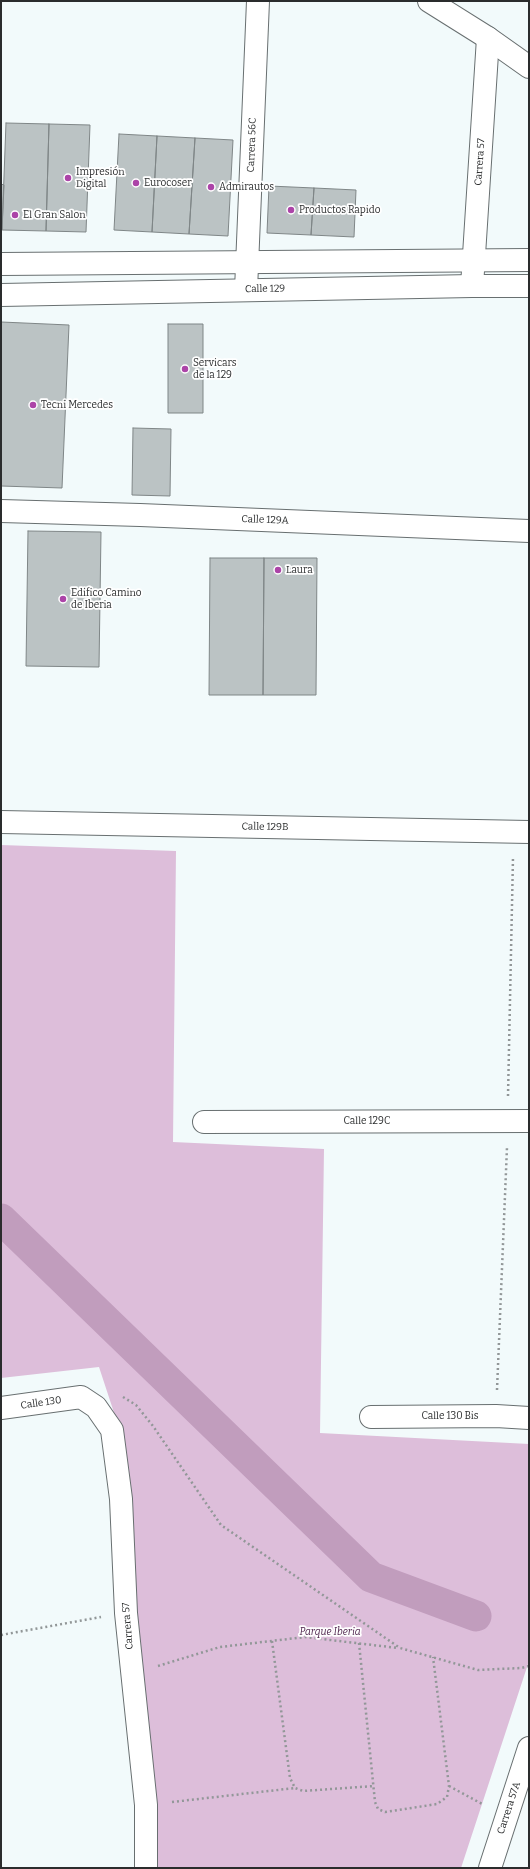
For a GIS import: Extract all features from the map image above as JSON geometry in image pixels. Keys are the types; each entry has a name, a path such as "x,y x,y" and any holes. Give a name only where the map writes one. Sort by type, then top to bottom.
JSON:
{"street":[{"name":"Carrera 56C","path":"246,290 258,1"},
{"path":"430,1 488,38 529,67"},
{"name":"Carrera 57","path":"472,286 488,38"},
{"path":"1,264 474,259 529,260"},
{"name":"Calle 129","path":"1,295 529,286"},
{"name":"Calle 129A","path":"1,511 148,515 529,531"},
{"name":"Calle 129B","path":"1,822 529,832"},
{"name":"Calle 129C","path":"204,1122 529,1121"},
{"name":"Carrera 57","path":"80,1397 96,1407 112,1430 121,1499 126,1613 146,1805 146,1868"},
{"name":"Calle 130","path":"1,1408 80,1397"},
{"name":"Calle 130 Bis","path":"370,1417 496,1416 529,1418"},
{"name":"Carrera 57A","path":"490,1868 529,1748"}],"path":[{"path":"80,1397 112,1391 136,1405 153,1426 221,1524 400,1648"},
{"path":"1,1635 126,1613"},
{"path":"132,1674 220,1647 305,1636 400,1648 478,1670 521,1668 529,1666"},
{"path":"272,1641 290,1778 295,1788"},
{"path":"359,1643 375,1802 378,1809 385,1812 437,1804 447,1797 449,1786 434,1658"},
{"path":"146,1805 295,1788 303,1791 374,1786"},
{"path":"449,1786 506,1818"}],"green space":[{"name":"Parque Iberia","path":"1,845 176,851 173,1142 324,1149 320,1433 529,1444 529,1661 461,1868 143,1868 124,1443 99,1367 1,1378"}],"building":[{"path":"6,123 49,124 46,231 2,230"},
{"name":"Impresión Digital","path":"49,124 90,125 86,232 46,231"},
{"name":"Eurocoser","path":"119,134 157,136 152,232 114,230"},
{"path":"157,136 195,138 189,234 152,232"},
{"name":"Admirautos","path":"195,138 233,140 228,236 189,234"},
{"path":"1,184 4,185 2,230 1,230"},
{"name":"Productos Rapido","path":"269,186 314,188 311,235 267,233"},
{"path":"314,188 356,190 354,237 311,235"},
{"name":"Tecni Mercedes","path":"1,322 69,325 62,488 1,486"},
{"name":"Servicars de la 129","path":"168,324 203,324 203,413 168,413"},
{"path":"133,428 171,429 170,496 132,495"},
{"name":"Edifico Camino de Iberia","path":"28,531 101,532 99,667 26,666"},
{"path":"210,558 264,558 263,695 209,695"},
{"path":"264,558 317,558 316,695 263,695"}],"waterway":[{"path":"1,1219 371,1577 476,1616"}],"place":[{"name":"Impresión Digital","path":"68,178"},
{"name":"Eurocoser","path":"136,183"},
{"name":"Admirautos","path":"211,187"},
{"name":"Productos Rapido","path":"291,210"},
{"name":"El Gran Salon","path":"15,215"},
{"name":"Servicars de la 129","path":"185,369"},
{"name":"Tecni Mercedes","path":"33,405"},
{"name":"Laura","path":"278,570"},
{"name":"Edifico Camino de Iberia","path":"63,599"}]}
